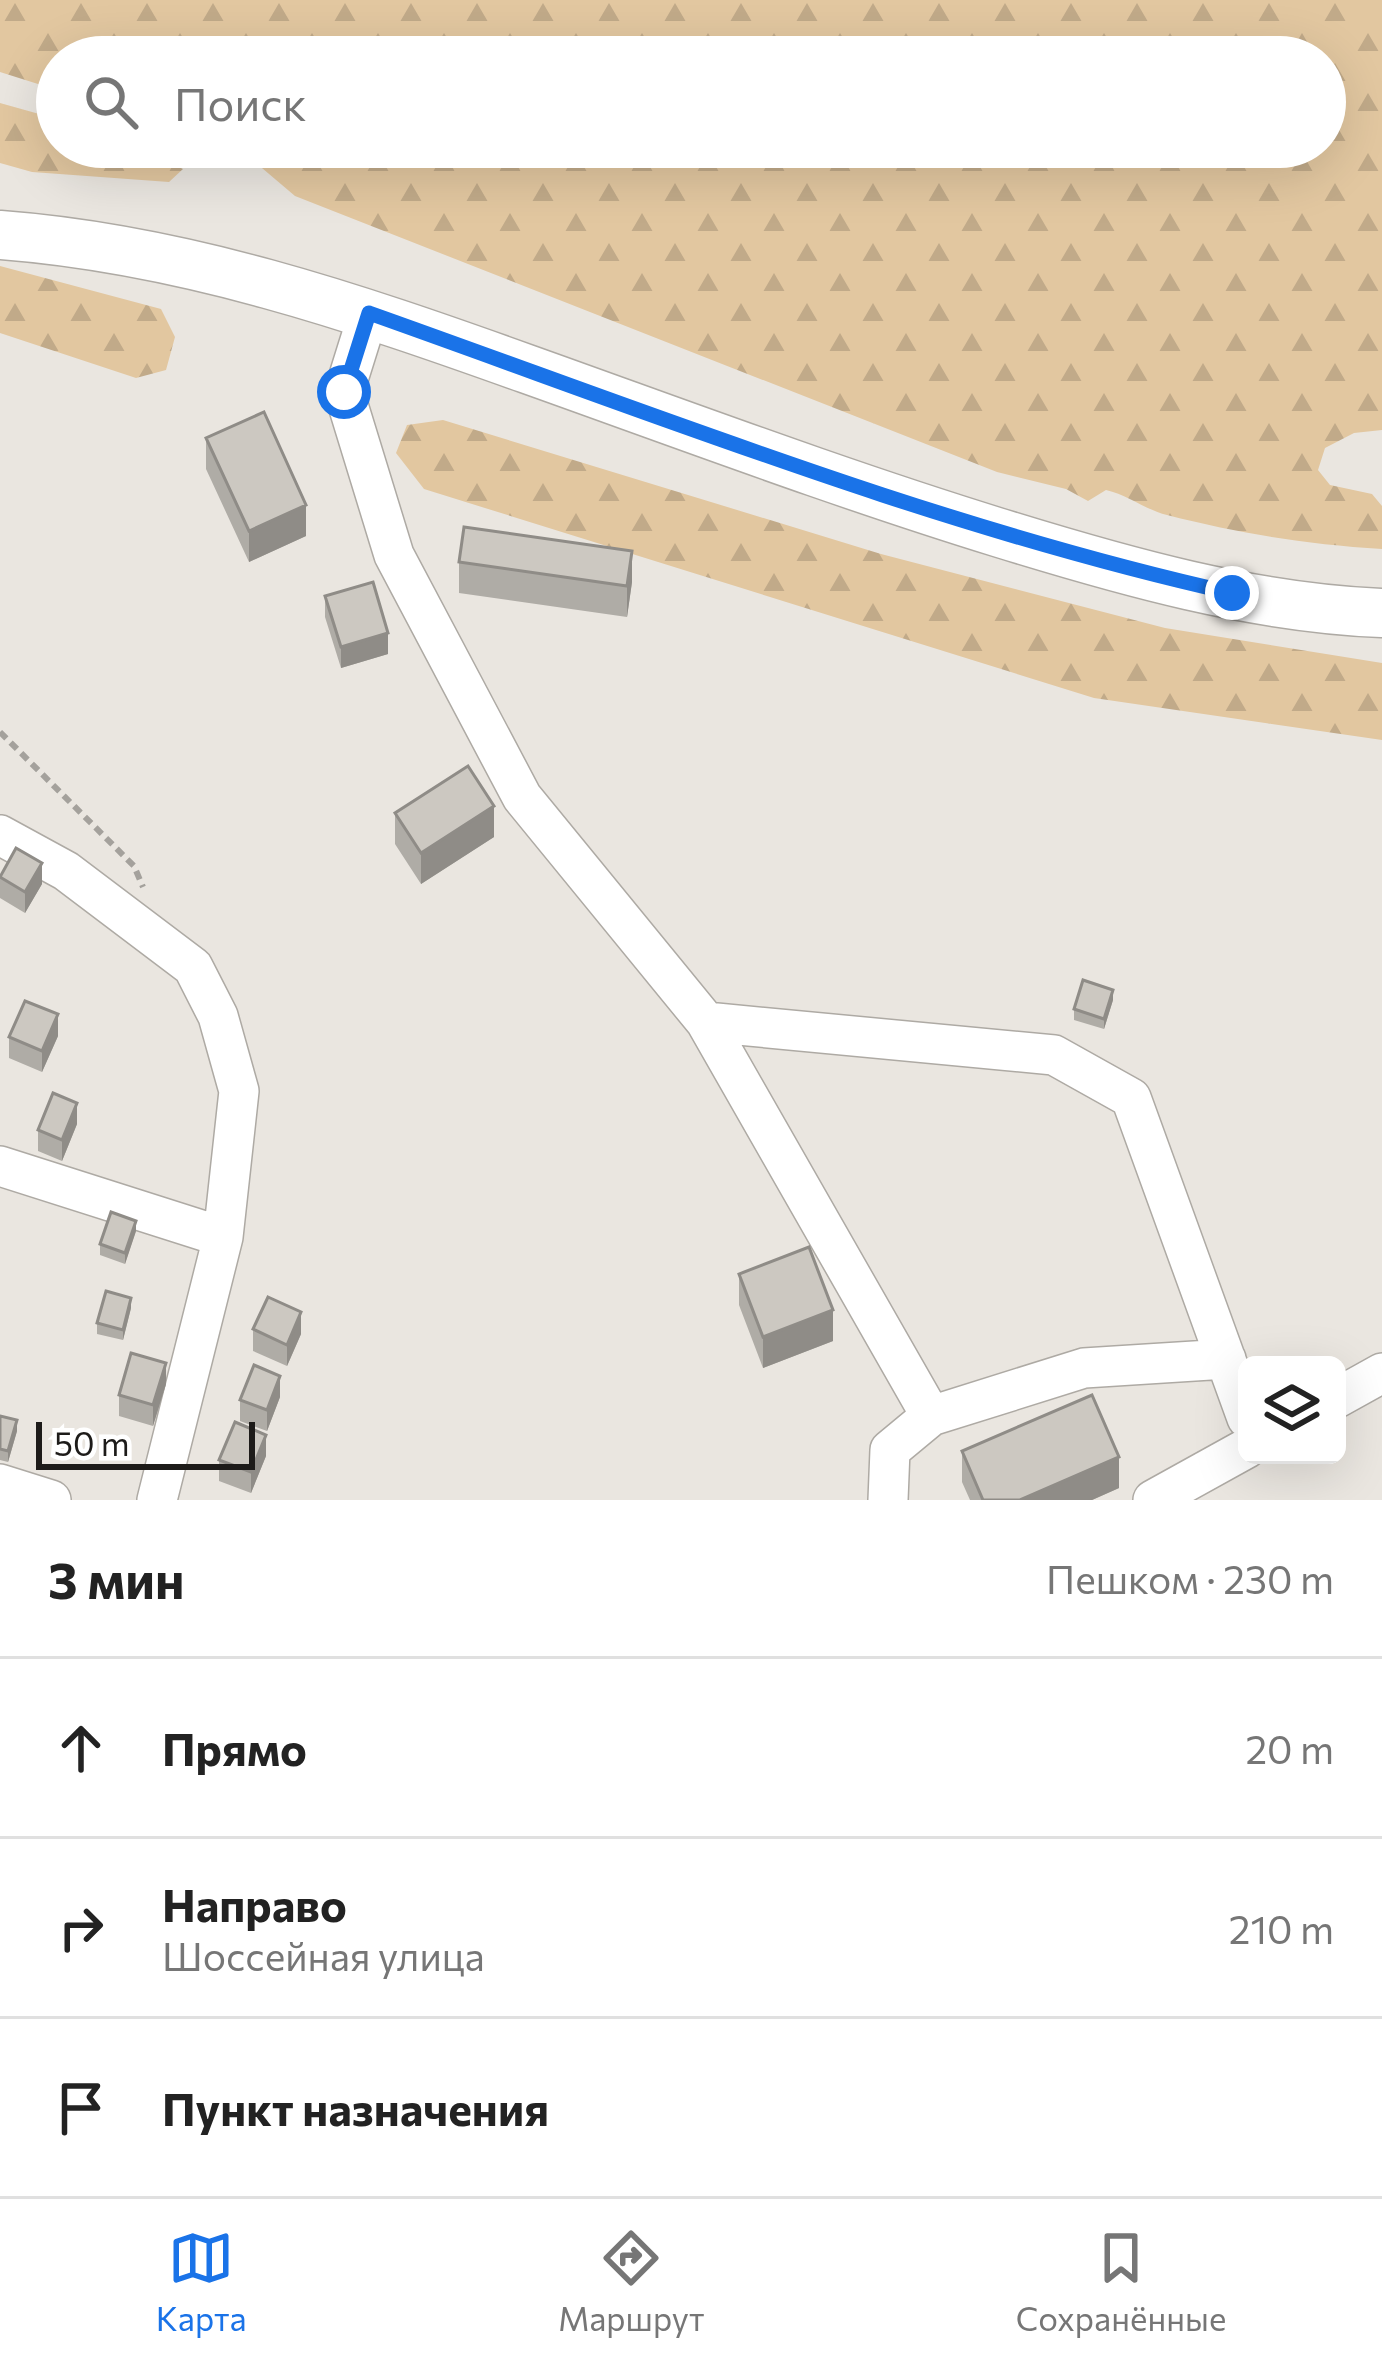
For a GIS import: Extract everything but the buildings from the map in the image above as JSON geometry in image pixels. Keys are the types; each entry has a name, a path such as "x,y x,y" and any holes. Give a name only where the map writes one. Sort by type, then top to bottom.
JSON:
{"main road":[{"path":"0,236 67,240 197,262 369,313 950,518 1092,561 1232,593 1382,613"}],"street":[{"path":"369,313 344,392 394,555 522,797 706,1022 931,1416"},
{"path":"0,835 66,871 193,967 218,1016 239,1090 223,1237 157,1500"},
{"path":"706,1022 1054,1055 1131,1098 1238,1393"},
{"path":"0,1166 223,1237"},
{"path":"888,1500 890,1450 931,1416 1084,1368 1226,1359"},
{"path":"1346,1393 1382,1372"},
{"path":"1154,1500 1238,1453"},
{"path":"0,1484 51,1500"}],"path":[{"path":"0,732 134,866 170,949"}],"green space":[{"path":"0,0 1382,0 1382,430 1354,433 1325,448 1318,470 1330,485 1372,494 1382,506 1382,549 1221,528 1159,513 1106,490 1088,501 1066,489 997,472 295,196 262,168 1346,168 1346,36 36,36 36,83 0,72"},
{"path":"0,103 36,113 36,168 183,169 169,182 32,172 0,163"},
{"path":"0,266 161,309 175,337 166,370 136,378 0,333"},
{"path":"443,420 881,554 1165,628 1382,663 1382,740 1094,698 424,489 396,453 407,425"}],"route":[{"path":"344,392 369,313 950,518 1092,561 1232,593"}]}
